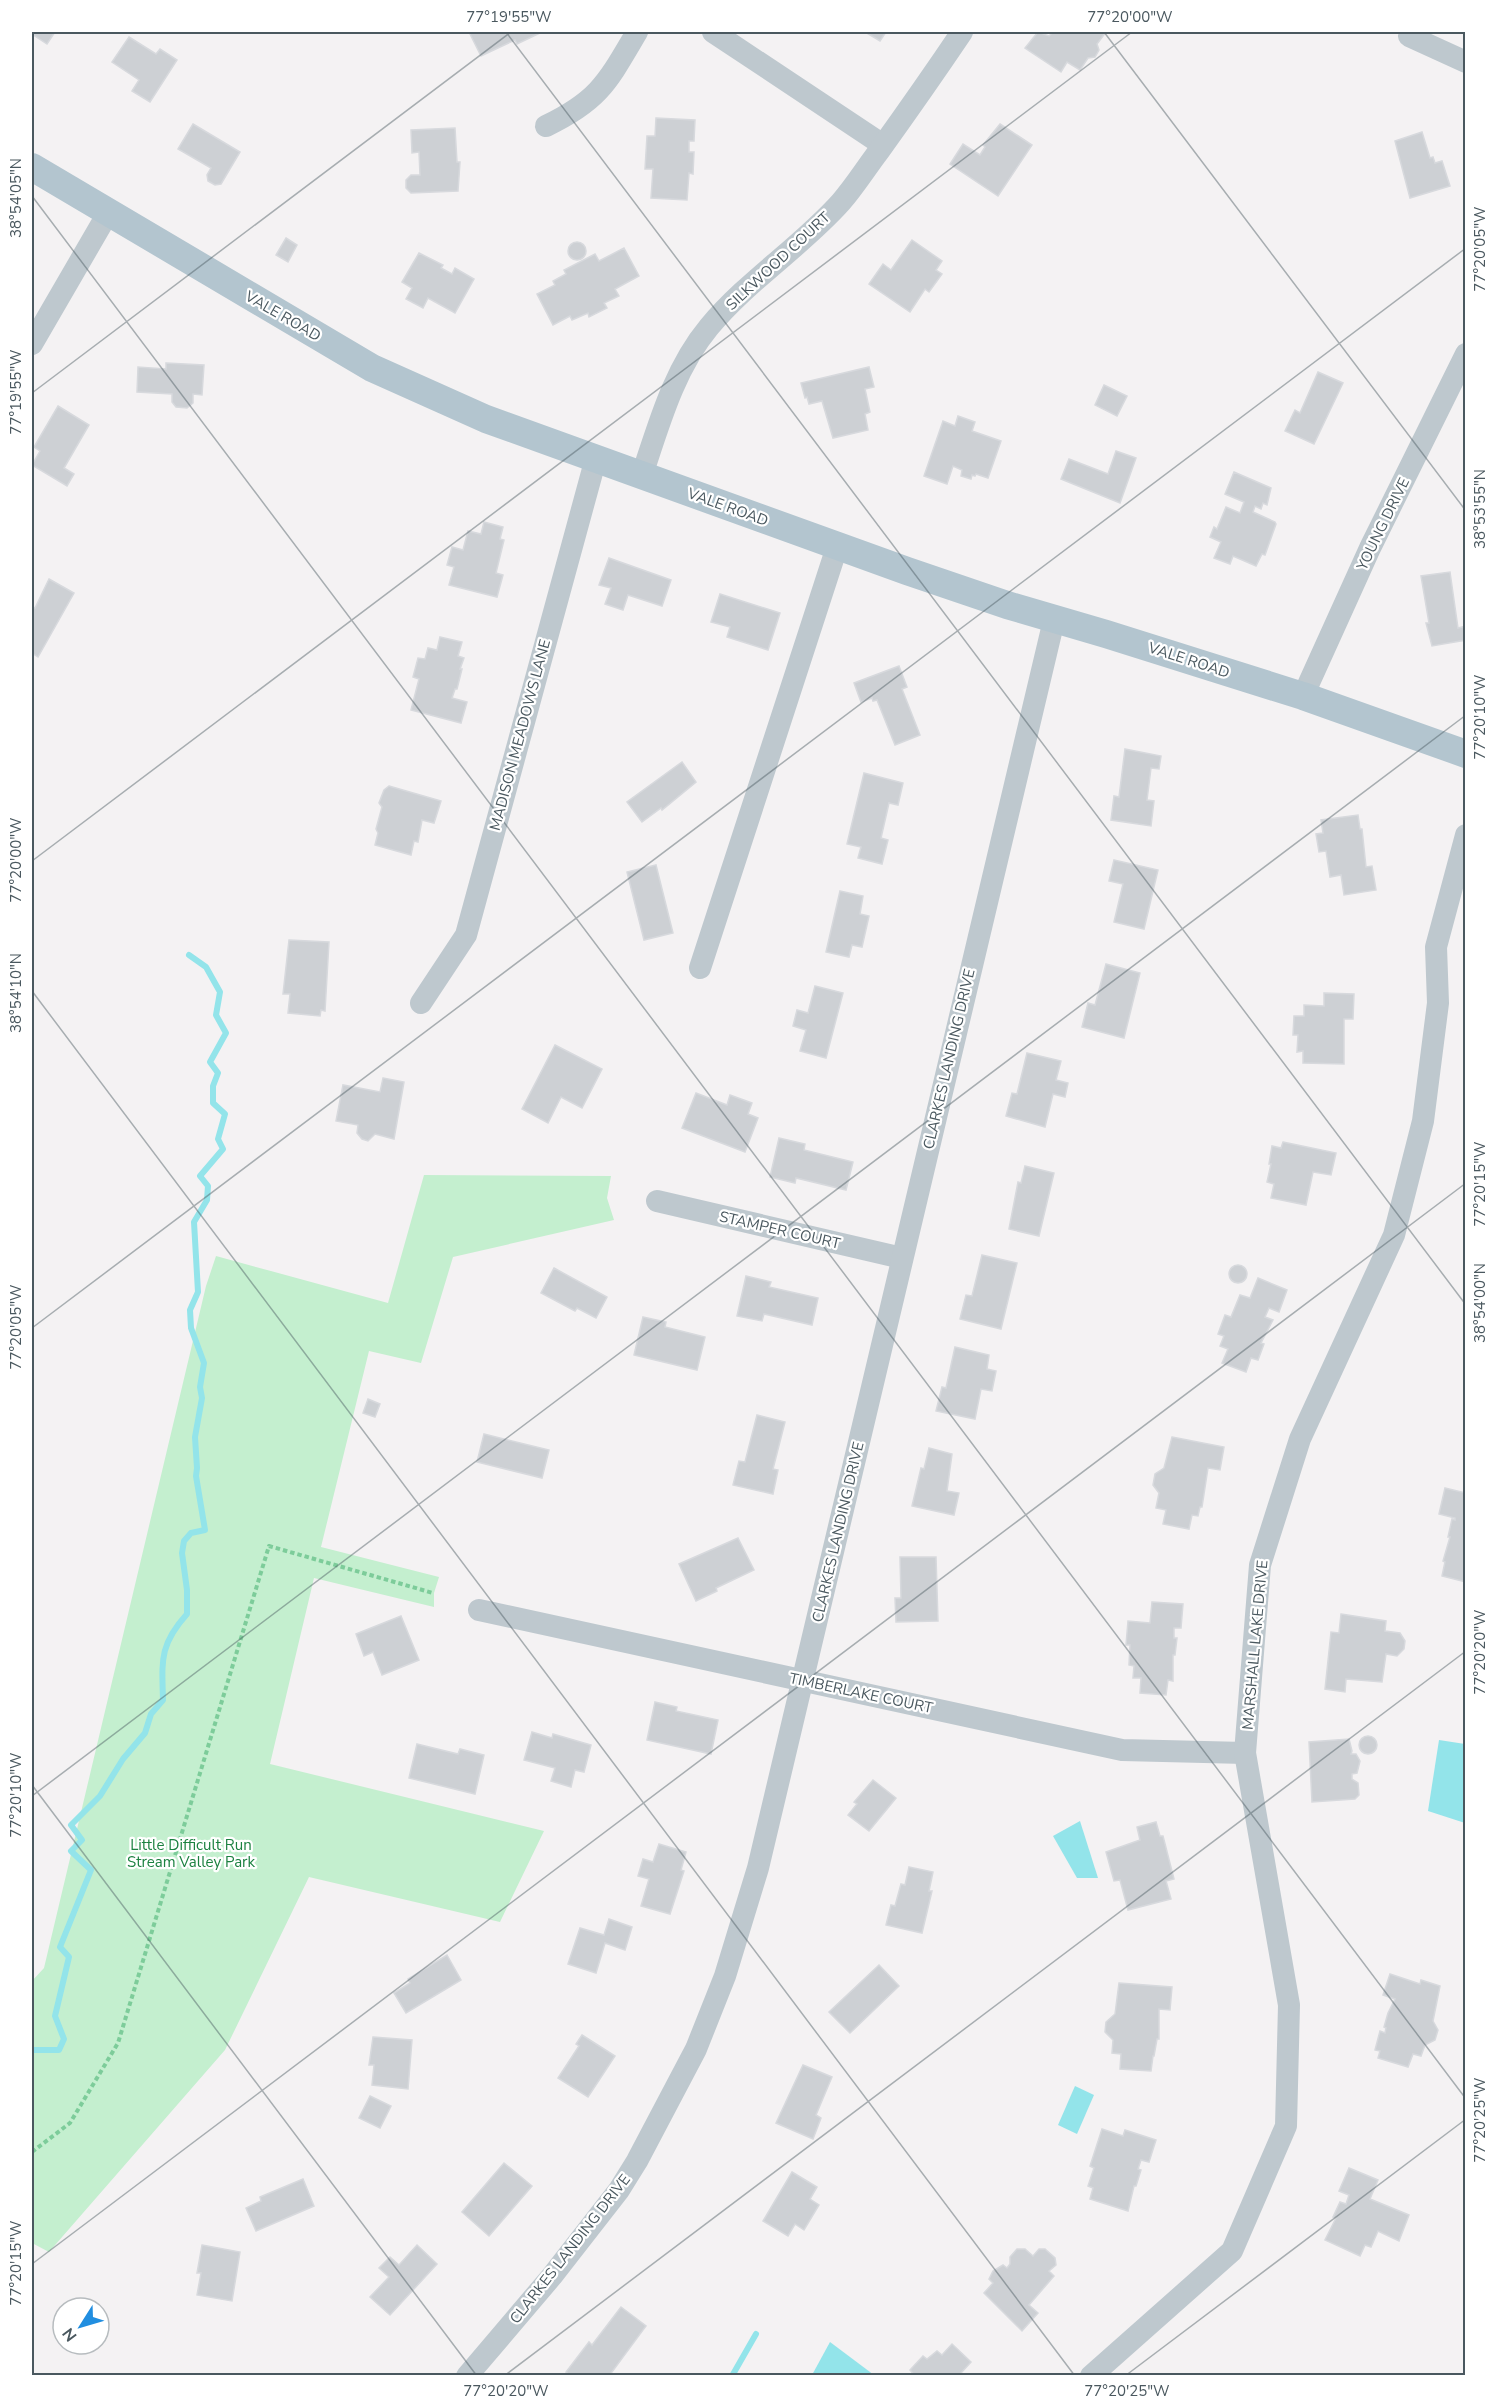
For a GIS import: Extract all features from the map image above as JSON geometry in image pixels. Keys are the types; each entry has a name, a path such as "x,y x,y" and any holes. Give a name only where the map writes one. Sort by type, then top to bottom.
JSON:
{"main road":[{"name":"VALE ROAD","path":"32,167 372,368 486,419 837,547 1053,620 1106,634 1304,696 1466,754"}],"street":[{"path":"546,126 570,114 594,97 607,83 637,32"},
{"path":"713,32 883,145"},
{"name":"SILKWOOD COURT","path":"642,475 664,408 687,359 708,328 735,299 817,228 844,199 962,32"},
{"path":"1409,36 1466,62"},
{"path":"32,344 108,213"},
{"name":"YOUNG DRIVE","path":"1304,696 1370,548 1466,354"},
{"name":"MADISON MEADOWS LANE","path":"421,1002 466,935 596,458"},
{"path":"700,968 837,547"},
{"name":"CLARKES LANDING DRIVE","path":"467,2376 552,2276 619,2190 684,2076 725,1976 761,1857 1053,620"},
{"name":"MARSHALL LAKE DRIVE","path":"1091,2376 1232,2250 1286,2126 1289,2005 1245,1753 1260,1565 1300,1439 1394,1235 1423,1121 1438,1003 1436,947 1466,835"},
{"name":"STAMPER COURT","path":"657,1201 902,1258"},
{"name":"TIMBERLAKE COURT","path":"479,1610 1122,1750 1245,1753"}],"path":[{"path":"32,2152 70,2123 118,2043 269,1546 434,1593"}],"green space":[{"name":"Little Difficult Run Stream Valley Park","path":"424,1175 611,1176 607,1198 614,1220 453,1257 421,1363 369,1351 321,1547 439,1577 434,1593 434,1607 314,1578 270,1764 544,1831 500,1922 309,1877 225,2050 49,2252 32,2243 32,1981 44,1968 206,1286 216,1256 388,1303"}],"water":[{"path":"1439,1740 1465,1744 1465,1823 1428,1811"},
{"path":"1080,1821 1098,1878 1077,1878 1053,1836"},
{"path":"1075,2086 1094,2095 1077,2134 1058,2125"},
{"path":"830,2342 874,2375 812,2375"}],"building":[{"path":"32,32 55,32 47,44"},
{"path":"469,32 540,33 517,44 515,40 481,56"},
{"path":"865,32 886,32 880,41"},
{"path":"1038,32 1049,36 1053,32 1106,32 1097,44 1099,50 1095,57 1088,58 1080,70 1067,62 1061,72 1025,48"},
{"path":"129,37 156,54 160,49 177,60 150,102 132,91 139,80 112,62"},
{"path":"656,118 695,120 694,141 689,141 689,152 694,152 693,174 689,173 687,200 651,198 653,169 645,169 647,136 655,136"},
{"path":"193,124 240,152 221,184 215,185 208,181 207,175 211,168 178,149"},
{"path":"1000,124 1032,145 998,196 950,164 963,144 980,155 985,147 983,145"},
{"path":"455,128 457,162 460,162 458,191 411,193 406,188 406,180 411,175 420,175 419,152 412,153 411,130"},
{"path":"1422,132 1430,158 1433,157 1435,163 1442,161 1450,186 1410,198 1395,141"},
{"path":"286,238 297,245 288,262 276,255"},
{"path":"912,240 942,261 936,270 942,274 929,292 925,289 910,312 869,284 883,264 891,270"},
{"path":"577,242 583,245 586,251 583,257 577,260 571,257 568,251 571,245"},
{"path":"624,248 639,276 615,289 619,296 604,303 607,308 589,317 588,313 572,320 570,316 553,325 537,294 555,285 553,281 566,274 564,270 595,254 599,261"},
{"path":"419,253 443,265 441,268 452,274 455,268 474,279 455,313 428,298 423,308 406,299 412,288 402,282"},
{"path":"166,363 204,365 202,395 193,394 193,403 187,408 176,407 172,402 172,394 137,392 138,367 166,369"},
{"path":"869,367 874,387 865,389 870,412 865,414 868,430 833,438 822,401 809,404 801,383"},
{"path":"1318,372 1343,383 1314,444 1285,431 1295,410 1300,413"},
{"path":"1104,385 1127,396 1117,416 1095,405"},
{"path":"58,406 89,425 64,468 74,474 67,486 32,465 40,451 34,447"},
{"path":"958,416 975,422 972,431 1001,441 988,478 976,474 972,475 971,479 961,476 962,470 953,466 947,484 924,476 943,421 955,426"},
{"path":"1116,451 1136,458 1120,503 1061,479 1069,459 1108,474"},
{"path":"1234,472 1271,488 1267,505 1263,503 1261,509 1255,506 1253,512 1276,524 1265,555 1262,554 1256,566 1233,556 1230,564 1214,558 1221,542 1210,537 1214,527 1217,529 1226,507 1240,513 1244,502 1225,494"},
{"path":"484,522 503,527 500,539 504,540 496,573 503,575 497,597 449,585 454,567 447,565 452,547 463,550 468,531 481,534"},
{"path":"609,558 671,580 662,606 628,595 623,610 605,604 611,588 599,585"},
{"path":"1450,572 1458,628 1466,626 1466,640 1432,646 1426,623 1429,623 1421,576"},
{"path":"49,579 74,593 38,657 32,653 32,610"},
{"path":"720,594 780,613 768,650 727,637 730,627 711,622"},
{"path":"440,637 462,642 458,656 464,658 457,689 452,698 467,702 461,723 411,710 419,679 413,677 418,658 425,659 428,648 437,650"},
{"path":"899,666 907,687 902,689 920,735 895,745 877,700 873,701 872,698 861,702 854,683"},
{"path":"1125,749 1161,756 1159,769 1151,768 1147,800 1154,801 1151,826 1111,820 1114,796 1119,797"},
{"path":"682,762 696,782 662,810 661,808 642,822 627,802"},
{"path":"864,773 903,783 898,805 889,803 881,838 888,840 882,864 858,858 861,847 847,844"},
{"path":"389,786 441,801 434,823 422,820 418,842 414,841 411,855 375,845 378,833 376,829 382,807 379,803 384,790"},
{"path":"1358,815 1360,829 1362,829 1366,867 1372,866 1376,890 1344,895 1341,875 1330,877 1326,851 1319,852 1316,834 1323,833 1321,820"},
{"path":"1114,860 1158,870 1144,929 1114,922 1123,884 1109,881"},
{"path":"656,865 673,933 644,940 627,872"},
{"path":"840,891 863,896 860,914 869,916 862,947 852,945 849,957 826,952"},
{"path":"289,940 329,942 325,1011 321,1010 320,1016 288,1013 290,994 283,994"},
{"path":"1106,964 1140,973 1124,1038 1082,1027 1088,1003 1095,1005"},
{"path":"815,986 843,993 826,1058 800,1051 806,1030 793,1026 797,1010 808,1013"},
{"path":"1324,993 1354,994 1353,1019 1344,1019 1344,1064 1303,1063 1303,1051 1297,1052 1298,1035 1293,1035 1294,1016 1304,1016 1304,1005 1324,1006"},
{"path":"555,1045 602,1069 582,1108 561,1097 548,1123 522,1109"},
{"path":"1027,1053 1061,1061 1056,1080 1068,1083 1065,1097 1053,1094 1045,1127 1006,1116 1012,1093 1017,1094"},
{"path":"383,1078 404,1082 394,1139 375,1134 368,1141 362,1139 357,1133 358,1125 336,1121 343,1085 380,1092"},
{"path":"696,1093 727,1105 730,1095 752,1103 748,1114 758,1118 745,1152 682,1128"},
{"path":"779,1138 805,1144 804,1150 853,1162 846,1190 796,1178 795,1183 770,1177"},
{"path":"1283,1142 1336,1153 1331,1175 1313,1172 1306,1205 1271,1198 1274,1184 1267,1182 1272,1146 1281,1148"},
{"path":"1025,1166 1054,1173 1039,1236 1009,1229 1018,1182 1021,1183"},
{"path":"982,1255 1017,1263 1001,1329 960,1319 966,1295 972,1296"},
{"path":"1238,1265 1244,1268 1247,1274 1244,1280 1238,1283 1232,1280 1229,1274 1232,1268"},
{"path":"554,1268 607,1297 596,1318 577,1308 575,1311 541,1293"},
{"path":"746,1276 771,1282 769,1287 818,1298 812,1325 764,1314 762,1321 737,1316"},
{"path":"1258,1278 1287,1290 1279,1312 1269,1308 1265,1317 1273,1320 1261,1343 1264,1344 1258,1360 1251,1358 1246,1372 1222,1363 1228,1349 1220,1346 1224,1336 1218,1334 1225,1315 1231,1317 1240,1295 1250,1298"},
{"path":"643,1317 666,1322 665,1327 705,1337 697,1370 634,1355"},
{"path":"955,1347 989,1355 987,1369 996,1371 992,1391 981,1389 975,1419 936,1411 942,1387 946,1388"},
{"path":"368,1399 380,1404 375,1417 363,1413"},
{"path":"757,1415 785,1422 773,1469 778,1470 773,1494 733,1485 739,1461 745,1462"},
{"path":"484,1434 549,1450 542,1478 477,1462"},
{"path":"1172,1437 1224,1447 1220,1470 1208,1468 1202,1507 1200,1507 1198,1516 1192,1515 1189,1529 1163,1524 1166,1510 1156,1508 1159,1493 1153,1485 1155,1474 1164,1468"},
{"path":"929,1448 952,1454 947,1491 959,1493 954,1515 912,1506 921,1468 924,1469"},
{"path":"1445,1488 1466,1493 1466,1582 1442,1576 1452,1519 1455,1520 1455,1518 1439,1514"},
{"path":"738,1538 754,1570 716,1588 717,1591 696,1601 679,1564"},
{"path":"900,1557 936,1557 938,1621 896,1622 895,1598 901,1598"},
{"path":"1152,1602 1183,1604 1181,1628 1174,1628 1174,1638 1177,1638 1175,1655 1173,1655 1173,1681 1168,1680 1166,1695 1140,1693 1141,1678 1133,1678 1134,1666 1129,1665 1130,1645 1126,1645 1128,1621 1150,1623"},
{"path":"1341,1614 1386,1621 1385,1631 1400,1633 1405,1641 1404,1649 1397,1656 1386,1654 1382,1682 1346,1679 1345,1692 1325,1689 1331,1632 1339,1633"},
{"path":"401,1616 419,1660 382,1675 373,1652 364,1656 356,1634"},
{"path":"655,1702 677,1707 676,1711 718,1720 711,1754 647,1740"},
{"path":"532,1732 552,1738 553,1734 591,1745 584,1772 575,1770 571,1787 551,1781 555,1768 524,1760"},
{"path":"1368,1736 1374,1739 1377,1745 1374,1751 1368,1754 1362,1751 1359,1745 1362,1739"},
{"path":"1349,1739 1351,1754 1356,1754 1360,1761 1357,1773 1352,1774 1352,1779 1358,1783 1359,1795 1355,1799 1312,1802 1309,1742"},
{"path":"417,1744 458,1754 460,1749 484,1755 475,1794 409,1778"},
{"path":"873,1780 896,1798 869,1831 848,1815 857,1804 854,1802"},
{"path":"1156,1822 1160,1836 1163,1836 1174,1879 1166,1881 1171,1899 1128,1910 1120,1880 1114,1881 1106,1852 1140,1840 1137,1827"},
{"path":"659,1844 686,1852 681,1870 684,1871 670,1914 641,1906 649,1879 638,1876 643,1859 653,1862"},
{"path":"909,1867 933,1872 929,1891 932,1891 922,1933 886,1925 891,1905 895,1906 901,1884 905,1885"},
{"path":"609,1919 632,1927 625,1950 605,1943 596,1973 568,1964 580,1928 604,1935"},
{"path":"447,1955 461,1980 406,2013 394,1993 410,1983 408,1979"},
{"path":"879,1965 899,1986 850,2033 829,2012"},
{"path":"1390,1974 1420,1984 1421,1980 1440,1986 1433,2021 1438,2030 1435,2040 1425,2045 1421,2056 1413,2054 1408,2067 1378,2058 1380,2051 1375,2050 1380,2031 1385,2033 1386,2028 1384,2027 1388,2013 1395,1999 1383,1995"},
{"path":"1119,1983 1172,1987 1170,2010 1159,2009 1159,2039 1157,2039 1151,2071 1120,2069 1121,2054 1112,2053 1113,2040 1105,2032 1106,2022 1115,2014"},
{"path":"582,2035 615,2056 588,2097 558,2078 579,2046 576,2044"},
{"path":"373,2037 412,2040 408,2089 372,2085 374,2065 369,2065"},
{"path":"803,2065 832,2077 816,2115 821,2118 813,2139 776,2123"},
{"path":"370,2096 391,2106 380,2128 359,2118"},
{"path":"1102,2129 1123,2136 1125,2130 1156,2140 1149,2162 1141,2160 1138,2169 1141,2170 1136,2186 1134,2186 1128,2211 1090,2199 1093,2188 1088,2186 1094,2168 1090,2166"},
{"path":"504,2163 532,2186 489,2236 462,2212"},
{"path":"1349,2168 1378,2180 1370,2199 1409,2215 1399,2241 1378,2231 1371,2247 1365,2245 1360,2256 1325,2240 1336,2218 1333,2217 1340,2202 1346,2204 1349,2195 1339,2191"},
{"path":"792,2172 817,2187 810,2199 819,2205 804,2230 795,2224 788,2236 763,2221"},
{"path":"303,2179 314,2206 256,2231 246,2208 261,2201 260,2197"},
{"path":"202,2245 240,2252 232,2301 197,2295 201,2273 197,2273"},
{"path":"417,2245 437,2264 390,2315 370,2297 389,2277 379,2268 390,2257 399,2265"},
{"path":"1017,2249 1025,2249 1033,2256 1039,2249 1045,2249 1055,2258 1056,2265 1049,2271 1054,2276 1029,2305 1038,2313 1022,2331 984,2293 993,2283 989,2279 993,2271 1003,2265 1007,2268 1010,2264 1010,2257"},
{"path":"621,2307 646,2326 609,2376 571,2376 566,2372 589,2342 592,2345"},
{"path":"952,2344 971,2362 961,2373 963,2376 915,2376 910,2370 923,2356 927,2359 937,2351 942,2355"}],"waterway":[{"path":"32,2050 59,2050 64,2039 55,2016 69,1957 60,1947 91,1870 71,1851 82,1840 71,1825 100,1796 123,1759 145,1733 151,1714 163,1700 164,1654 171,1635 187,1614 187,1590 182,1553 184,1541 191,1533 205,1530 196,1476 195,1437 202,1398 200,1387 204,1363 191,1328 190,1310 198,1292 194,1222 207,1200 208,1186 200,1176 223,1149 218,1139 225,1114 213,1103 213,1086 218,1073 210,1062 226,1033 216,1015 220,992 206,967 189,955"},
{"path":"732,2376 756,2334"}]}
